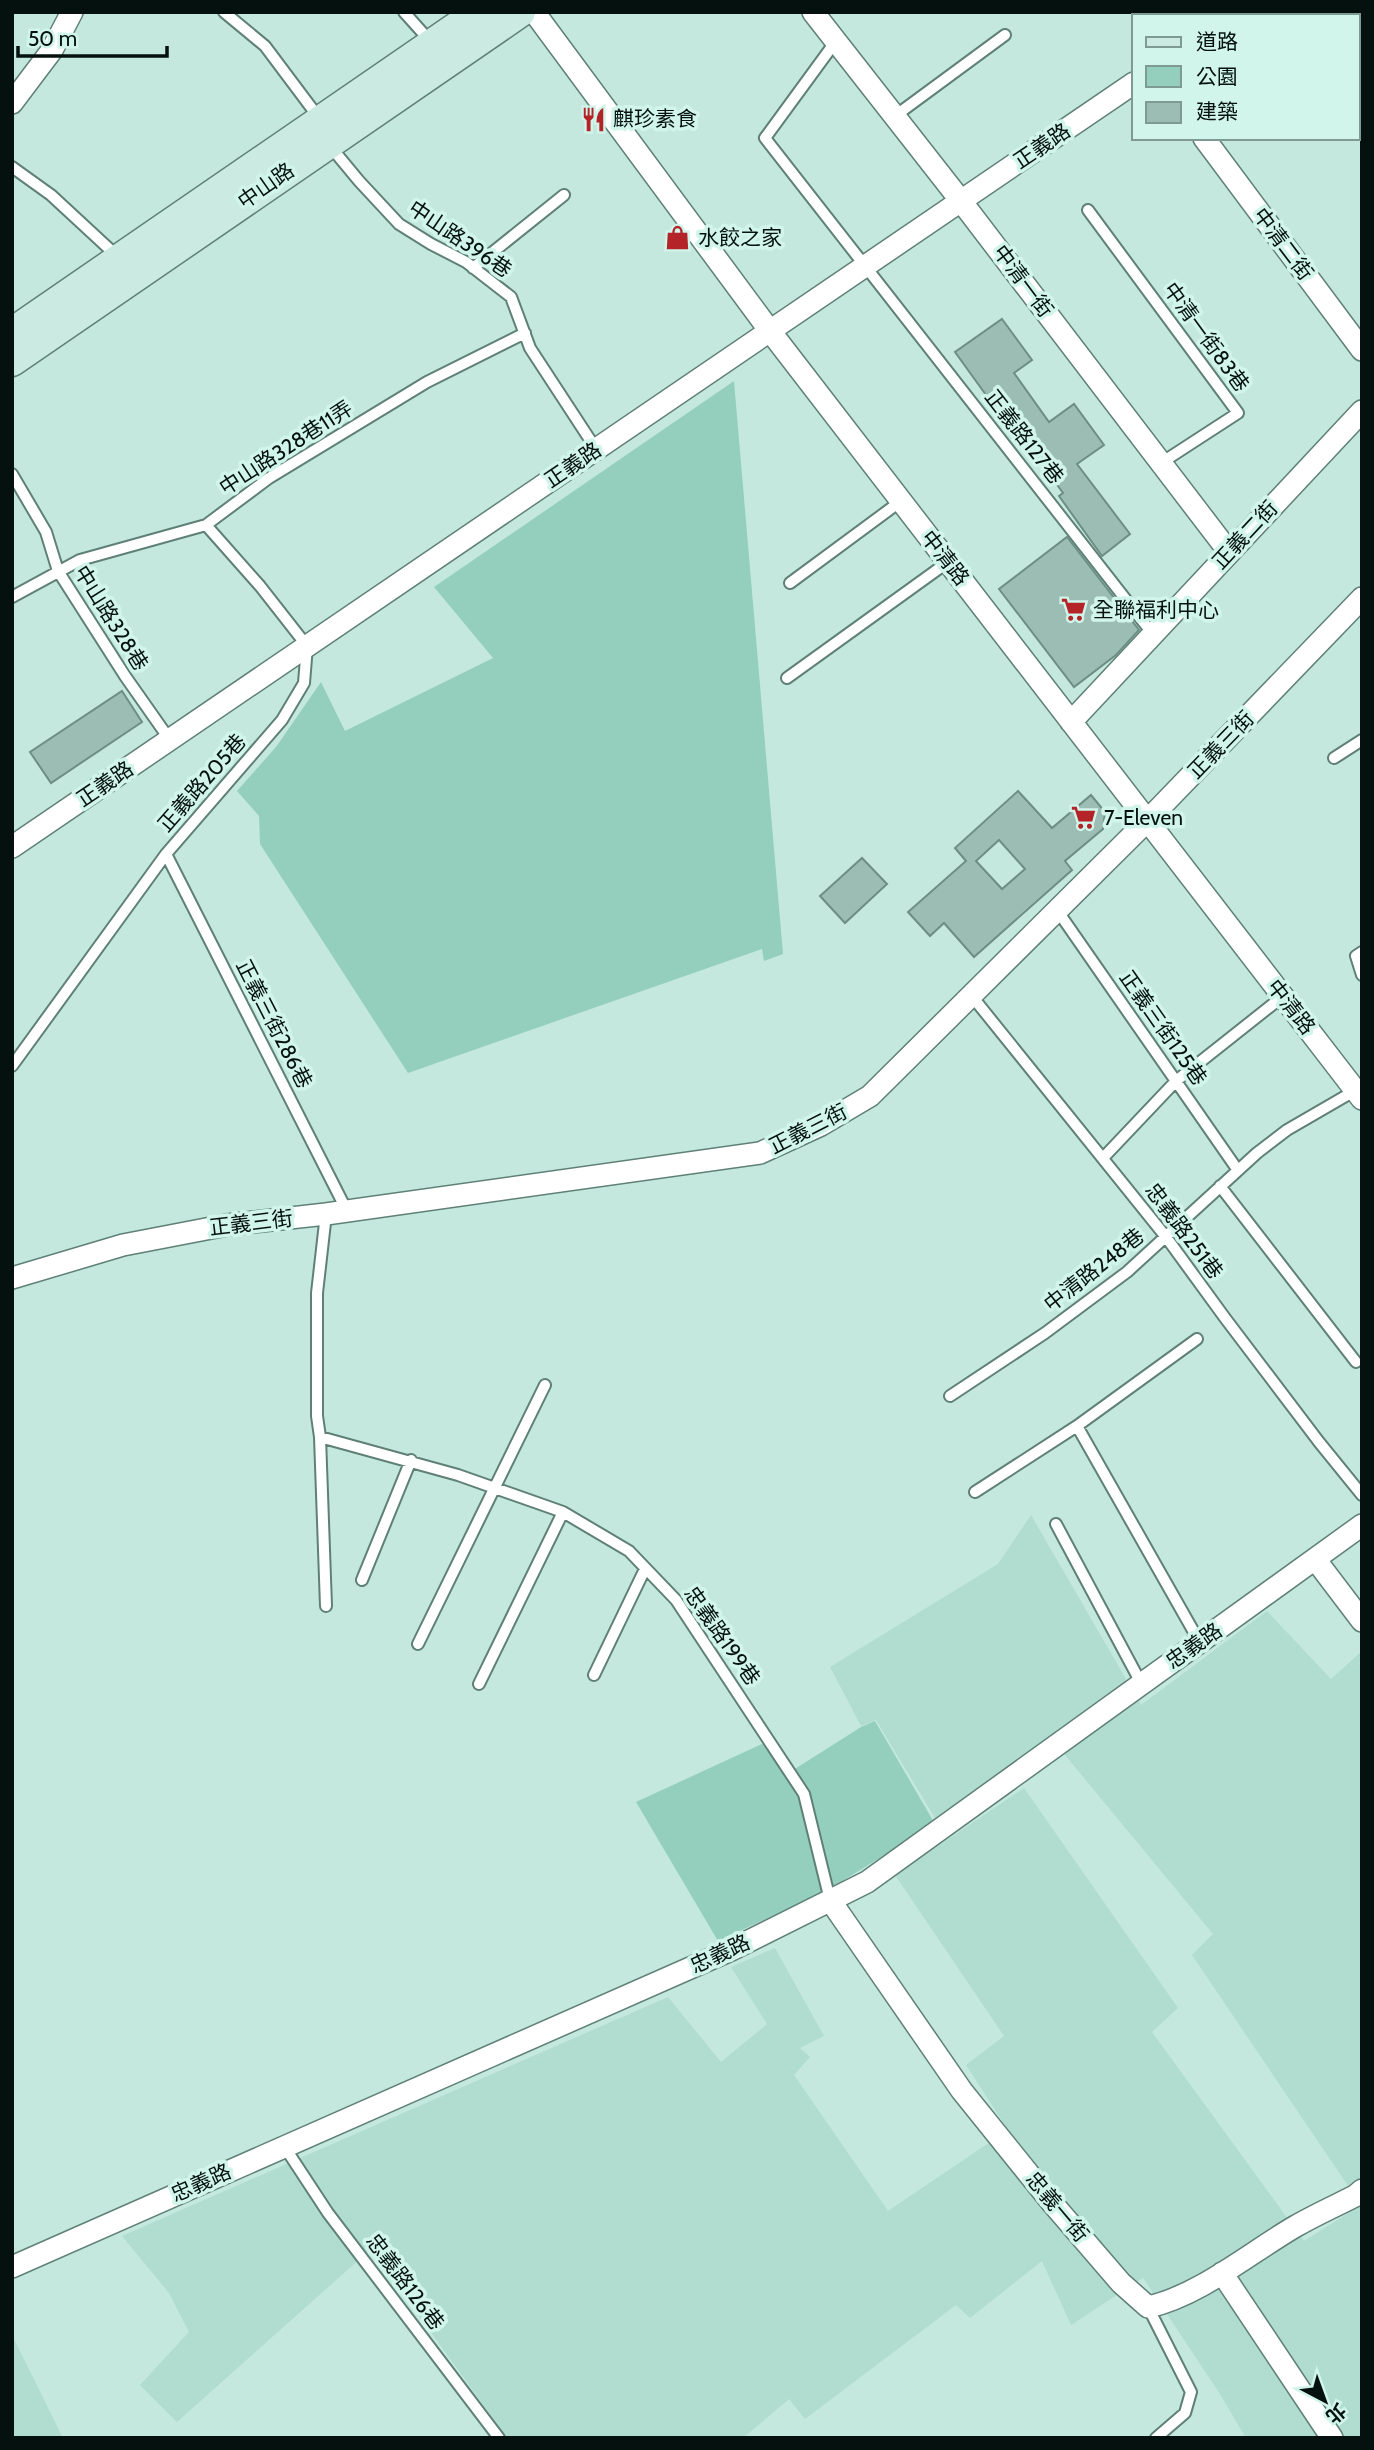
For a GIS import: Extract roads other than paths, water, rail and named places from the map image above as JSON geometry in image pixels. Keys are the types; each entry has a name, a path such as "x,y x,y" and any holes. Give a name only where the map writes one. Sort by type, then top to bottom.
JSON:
{"main road":[{"name":"中山路","path":"12,361 324,132 433,44 479,12"},
{"name":"中山路","path":"12,333 121,259 520,12"}],"street":[{"path":"12,103 52,50 72,12"},
{"name":"中清路","path":"534,12 770,331 1359,1092"},
{"name":"中清一街","path":"813,12 1229,552"},
{"name":"正義路","path":"12,847 1132,84"},
{"name":"中清二街","path":"1205,140 1362,350"},
{"name":"正義二街","path":"1071,722 1362,411"},
{"name":"正義三街","path":"12,1278 123,1245 227,1225 336,1213 760,1153 821,1125 870,1096 1147,821 1362,598"},
{"name":"忠義路","path":"12,2267 731,1950 867,1882 1362,1525"},
{"path":"1315,1559 1362,1621"},
{"name":"忠義一街","path":"830,1900 962,2091 1121,2283 1148,2307"},
{"path":"1148,2307 1166,2304 1222,2273 1297,2225 1359,2197"},
{"path":"1222,2273 1332,2438"}],"lane":[{"name":"中山路396巷","path":"224,12 265,46 359,181 399,223 473,268 511,297 530,348 596,449"},
{"path":"404,12 433,44"},
{"path":"894,116 1005,35"},
{"name":"正義路127巷","path":"836,41 765,138 1152,633"},
{"path":"12,167 51,195 121,259"},
{"path":"473,268 564,195"},
{"name":"中清一街83巷","path":"1088,210 1238,413 1161,463"},
{"name":"中山路328巷11弄","path":"12,597 80,560 206,525 270,478 427,382 525,333"},
{"name":"中山路328巷","path":"12,474 46,532 58,571 125,676 170,740"},
{"path":"790,583 901,501"},
{"path":"206,525 260,586 307,646"},
{"path":"787,678 948,562"},
{"name":"正義路205巷","path":"12,1066 166,854 282,720 304,683 307,646"},
{"path":"1334,758 1362,740"},
{"name":"正義三街286巷","path":"166,854 336,1213"},
{"name":"正義三街125巷","path":"1057,910 1237,1168"},
{"path":"1362,952 1356,956 1362,975"},
{"name":"忠義路251巷","path":"971,995 1166,1237 1248,1349 1362,1494"},
{"path":"1103,1158 1176,1081 1283,997"},
{"name":"中清路248巷","path":"950,1396 1127,1272 1237,1168 1287,1130 1359,1092"},
{"path":"1220,1186 1356,1362"},
{"path":"326,1606 317,1416 317,1293 336,1213"},
{"path":"975,1492 1077,1426 1197,1339"},
{"path":"418,1644 545,1385"},
{"path":"1077,1426 1199,1642"},
{"name":"忠義路199巷","path":"320,1437 411,1460 563,1513 629,1551 676,1600 804,1794 830,1900"},
{"path":"362,1580 411,1460"},
{"path":"479,1684 563,1513"},
{"path":"1056,1524 1140,1683"},
{"path":"594,1675 645,1569"},
{"name":"忠義路126巷","path":"284,2146 328,2214 499,2438"},
{"path":"1148,2307 1191,2392 1185,2413 1156,2438"}],"place":[{"name":"麒珍素食","path":"593,119"},
{"name":"水餃之家","path":"678,238"},
{"name":"全聯福利中心","path":"1073,610"},
{"name":"7-Eleven","path":"1084,818"}]}
